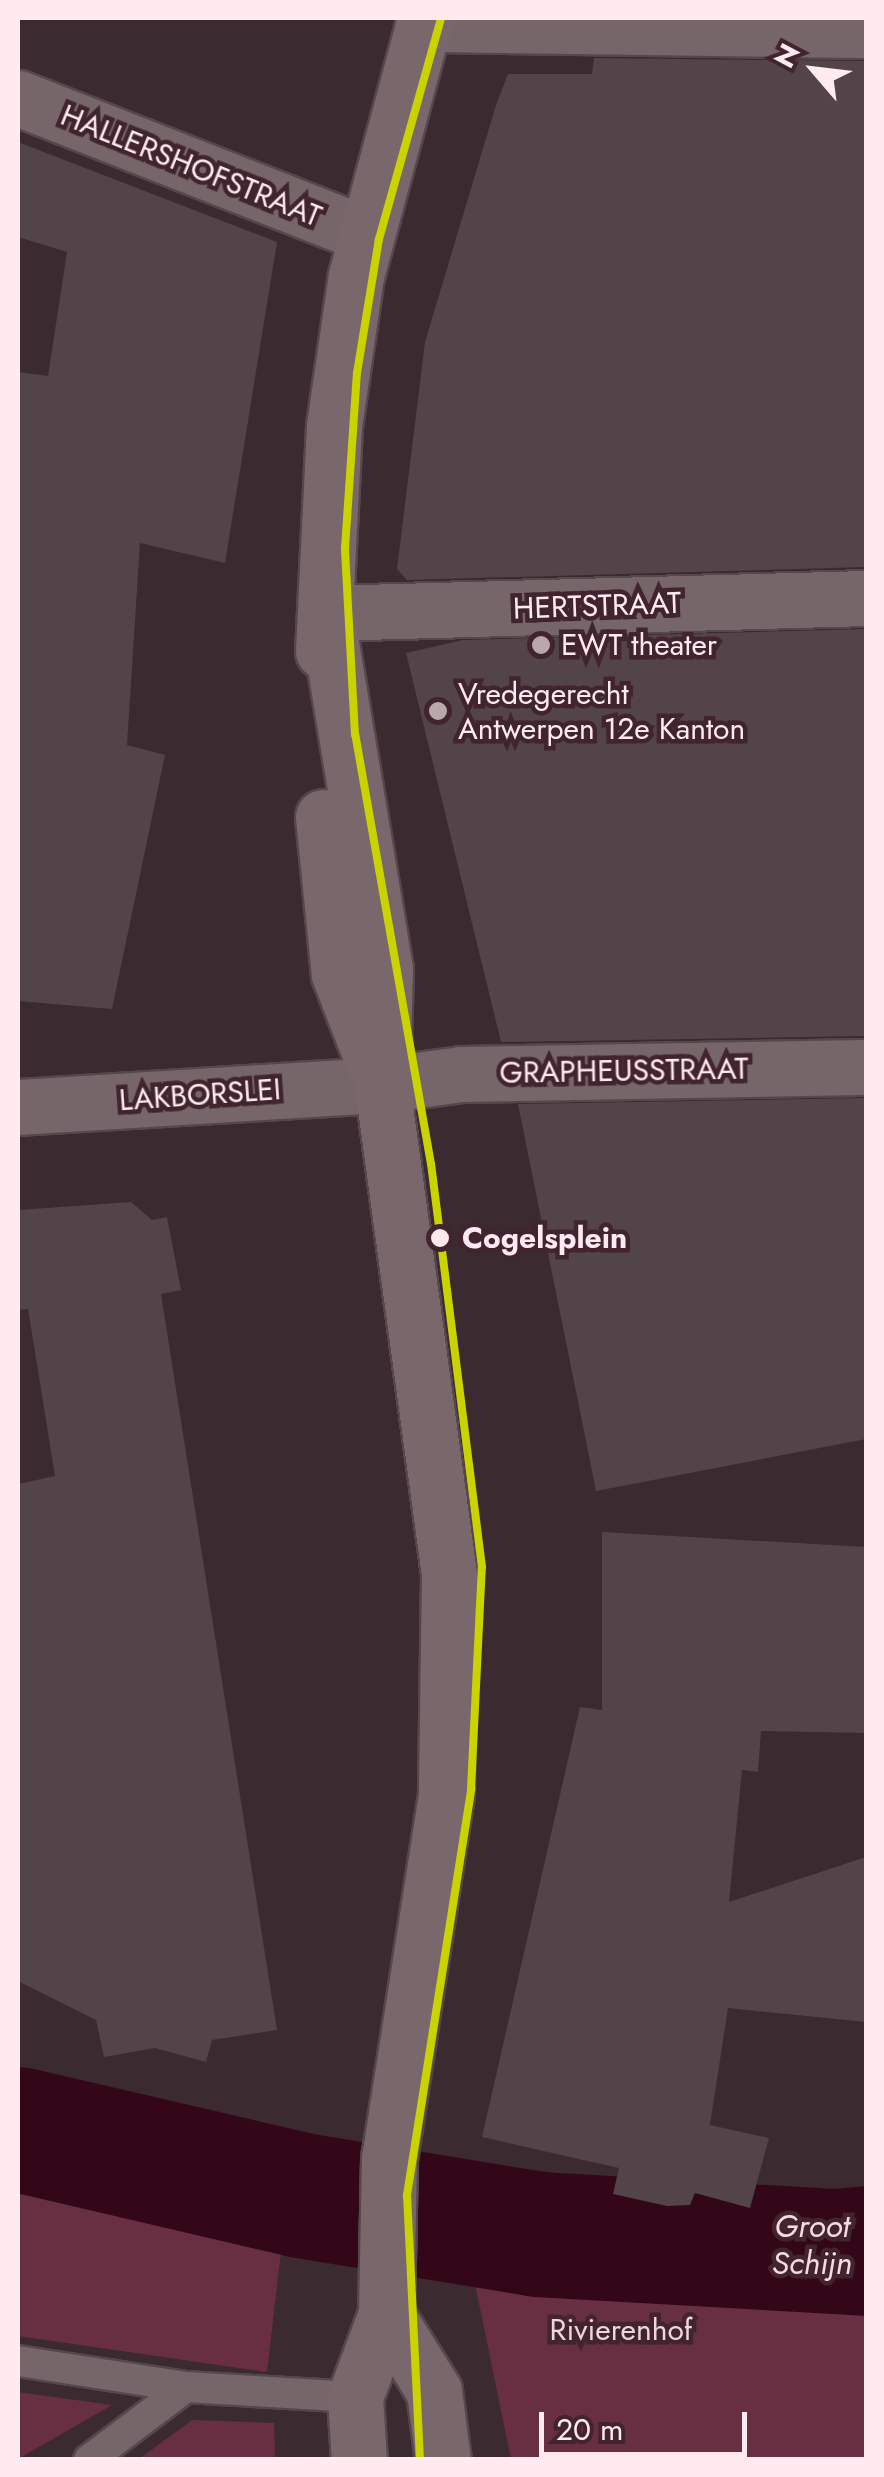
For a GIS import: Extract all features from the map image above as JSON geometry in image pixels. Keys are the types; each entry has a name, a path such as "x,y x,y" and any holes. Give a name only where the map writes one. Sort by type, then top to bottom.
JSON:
{"main road":[{"path":"359,2460 355,2397 386,2314 389,2158 452,1715 449,1574 382,1085 336,948 316,738 334,426 364,234 424,20"},
{"path":"386,2314 434,2391 443,2460"}],"street":[{"path":"424,20 866,30"},
{"name":"HALLERSHOFSTRAAT","path":"18,98 364,234"},
{"name":"HERTSTRAAT","path":"326,613 866,598"},
{"name":"GRAPHEUSSTRAAT","path":"382,1085 461,1074 866,1068"},
{"name":"LAKBORSLEI","path":"18,1107 382,1085"}],"lane":[{"path":"18,2361 186,2387 355,2397"},
{"path":"89,2460 186,2387"}],"green space":[{"name":"Rivierenhof","path":"481,2170 666,2206 695,2193 750,2208 754,2196 866,2186 866,2459 511,2459 469,2255"},
{"path":"18,2172 283,2234 267,2372 18,2336"},
{"path":"18,2392 112,2405 18,2459"},
{"path":"192,2420 274,2423 275,2459 139,2459"}],"water":[{"path":"18,2070 297,2141 283,2234 18,2172"},
{"name":"Groot Schijn","path":"481,2170 666,2206 695,2193 750,2208 754,2196 866,2186 866,2297 709,2305 469,2255"}],"building":[{"path":"594,58 866,61 866,567 407,580 397,569 425,342 496,105 508,74 592,74"},
{"path":"18,142 277,242 225,563 140,543 127,745 165,755 112,1009 18,1001 18,372 48,376 67,252 18,237"},
{"path":"866,629 866,1036 501,1042 406,653 463,640"},
{"path":"866,1098 866,1439 596,1491 518,1104"},
{"path":"131,1202 152,1220 167,1217 181,1290 161,1294 277,2030 212,2040 206,2062 155,2048 104,2057 96,2020 18,1981 18,1484 55,1476 28,1309 18,1310 18,1210"},
{"path":"602,1532 866,1547 866,1733 761,1731 758,1772 742,1770 729,1902 866,1857 866,2022 728,2008 710,2125 769,2138 750,2208 695,2193 690,2205 667,2206 613,2194 619,2168 482,2137 580,1707 602,1710"}],"waterway":[{"name":"Groot Schijn","path":"18,2129 301,2195 538,2234 866,2253"}],"transit line":[{"path":"420,2460 407,2195 471,1789 482,1567 431,1164 355,735 345,548 357,373 379,239 441,18"}],"place":[{"name":"EWT theater","path":"541,645"},
{"name":"Vredegerecht Antwerpen 12e Kanton","path":"438,711"},
{"name":"Cogelsplein","path":"440,1238"}]}
